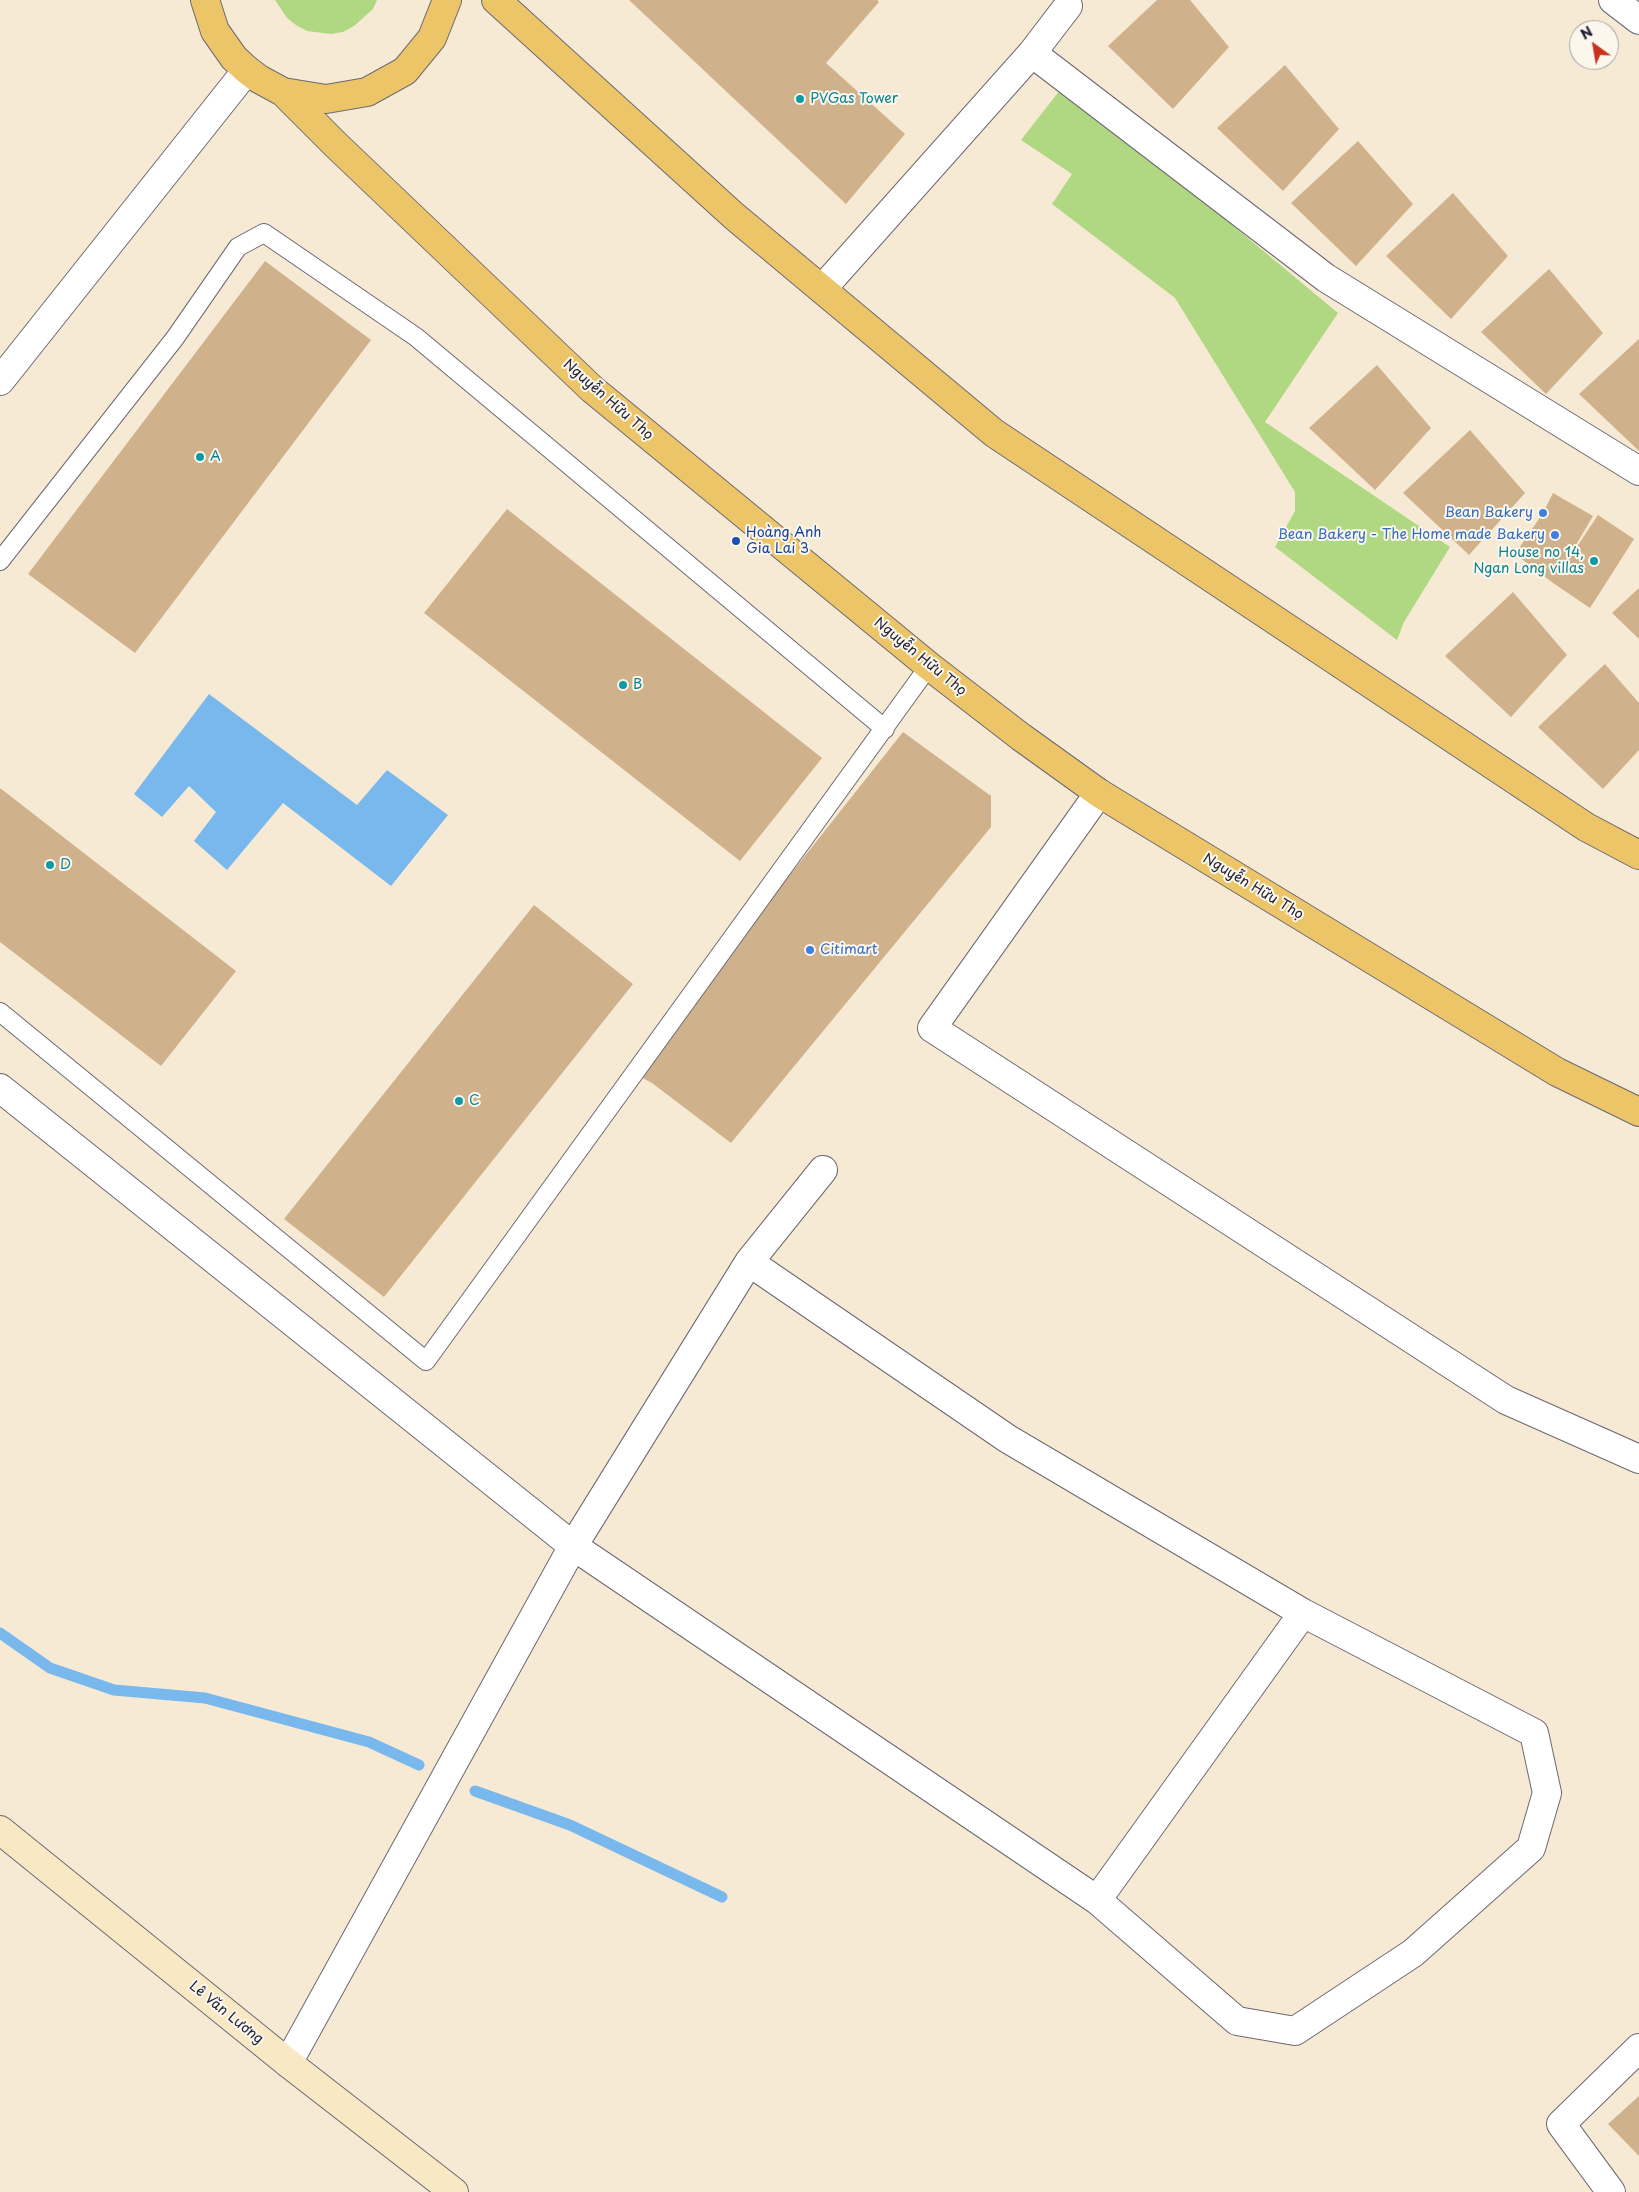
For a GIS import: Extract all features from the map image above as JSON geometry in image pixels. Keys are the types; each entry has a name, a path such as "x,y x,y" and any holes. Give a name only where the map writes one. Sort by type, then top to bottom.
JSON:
{"main road":[{"path":"205,0 215,31 234,58 247,70 283,92 326,99 367,92 405,71 432,38 447,0"},
{"path":"496,0 734,216 994,433 1586,827 1639,855"},
{"name":"Nguyễn Hữu Thọ","path":"283,92 342,151 592,389 929,666 1099,793 1557,1072 1639,1112"},
{"name":"Lê Văn Lương","path":"0,1830 288,2063 452,2191"}],"street":[{"path":"1613,0 1639,20"},
{"path":"822,289 1032,53 1068,6"},
{"path":"1032,53 1326,278 1639,471"},
{"path":"0,381 247,70"},
{"path":"1099,793 932,1028 1506,1400 1639,1460"},
{"path":"0,1088 573,1546 1097,1900 1237,2021 1295,2031 1413,1953 1532,1848 1547,1793 1534,1733 1303,1613 1008,1439 750,1262"},
{"path":"288,2063 573,1546 750,1262 823,1170"},
{"path":"1097,1900 1303,1613"},
{"path":"1611,2192 1560,2124 1639,2048"}],"lane":[{"path":"0,562 175,338 238,247 264,233 416,337 885,730"},
{"path":"0,1012 426,1361 885,730 929,666"}],"green space":[{"path":"275,0 377,0 373,9 354,26 343,32 331,34 307,31 296,25 287,18"},
{"path":"1064,85 1338,313 1265,422 1450,547 1404,622 1397,640 1275,547 1295,511 1295,492 1175,298 1052,204 1072,174 1021,140"}],"water":[{"path":"209,694 357,805 387,770 448,815 391,886 283,803 227,870 194,841 216,812 189,786 162,817 134,794"}],"building":[{"name":"PVGas Tower","path":"629,0 877,0 879,2 826,63 905,134 846,204"},
{"path":"1157,0 1190,0 1229,47 1173,109 1108,46"},
{"path":"1285,65 1339,129 1283,191 1217,128"},
{"path":"1358,141 1413,204 1356,266 1291,203"},
{"path":"1453,193 1508,256 1451,319 1386,256"},
{"name":"A","path":"265,261 371,340 135,653 28,574"},
{"path":"1549,269 1603,333 1546,394 1481,332"},
{"path":"1639,339 1639,451 1579,394"},
{"path":"1377,365 1431,428 1375,490 1309,428"},
{"path":"1470,430 1525,493 1469,555 1403,493"},
{"path":"1553,493 1593,516 1560,572 1598,515 1634,539 1590,608 1515,554 1543,513"},
{"name":"B","path":"507,509 822,758 740,861 424,613"},
{"path":"1639,588 1639,639 1612,613"},
{"path":"1513,592 1567,655 1511,717 1445,656"},
{"path":"1605,664 1639,703 1639,750 1603,789 1538,727"},
{"name":"Citimart","path":"903,732 991,796 991,827 731,1143 652,1083 633,1073"},
{"name":"D","path":"0,788 236,971 161,1066 0,942"},
{"name":"C","path":"534,905 633,984 384,1297 284,1219"},
{"path":"1639,2096 1639,2156 1608,2124"}],"waterway":[{"path":"0,1633 50,1668 114,1690 205,1698 369,1742 419,1765"},
{"path":"475,1791 570,1825 722,1897"}],"place":[{"name":"PVGas Tower","path":"800,99"},
{"name":"A","path":"200,457"},
{"name":"Bean Bakery","path":"1543,513"},
{"name":"Bean Bakery - The Home made Bakery","path":"1555,535"},
{"name":"Hoàng Anh Gia Lai 3","path":"736,541"},
{"name":"House no 14, Ngan Long villas","path":"1594,561"},
{"name":"B","path":"623,685"},
{"name":"D","path":"50,865"},
{"name":"Citimart","path":"810,950"},
{"name":"C","path":"459,1101"}]}
